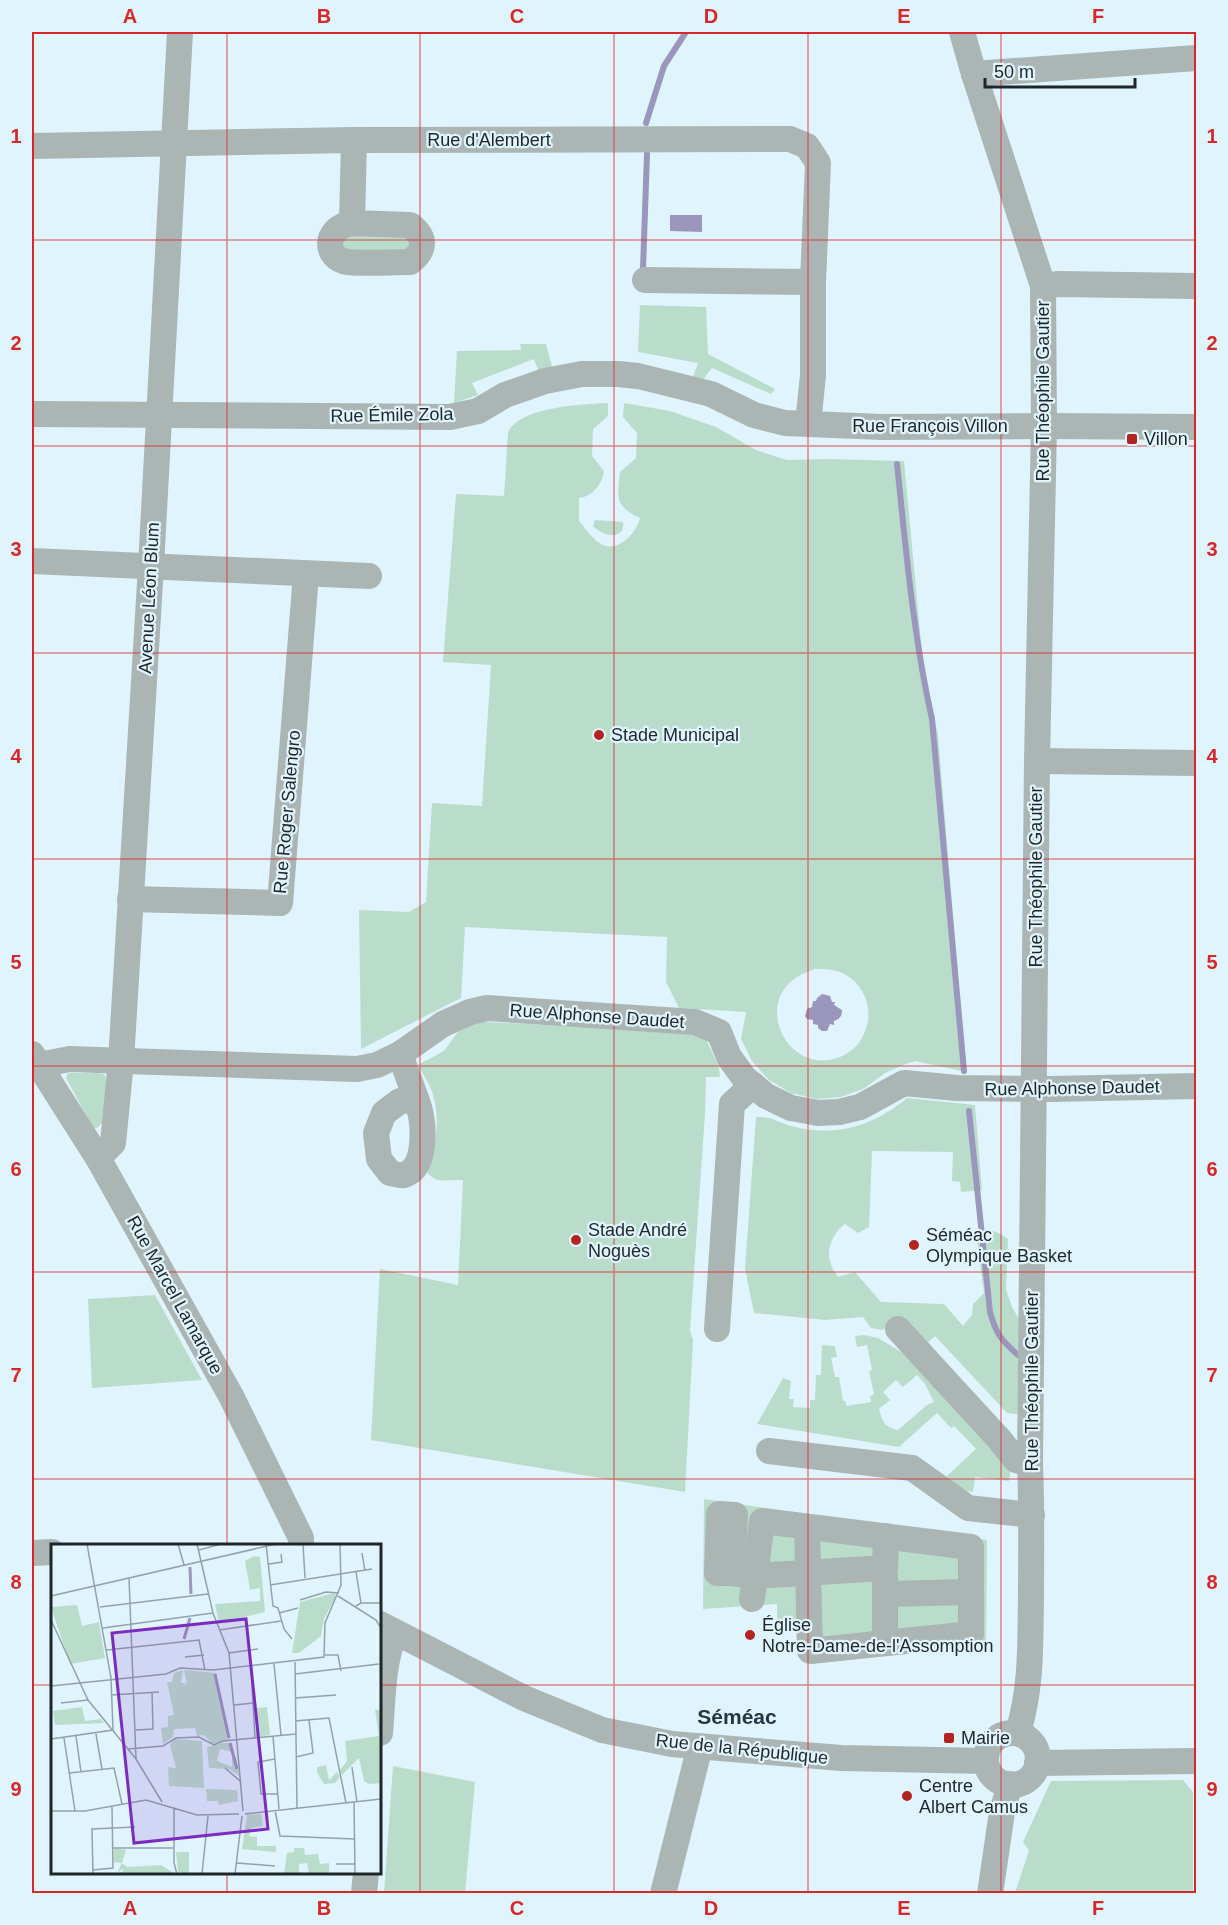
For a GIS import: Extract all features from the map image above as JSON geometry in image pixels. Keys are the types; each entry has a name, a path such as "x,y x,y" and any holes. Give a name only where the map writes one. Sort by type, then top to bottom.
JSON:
{"street":[{"name":"Avenue Léon Blum","path":"98,1158 113,1143 121,1061 180,32"},
{"name":"Rue Théophile Gautier","path":"962,32 1043,286 1044,426 1037,761 1030,1679 1026,1707 1018,1733"},
{"path":"974,74 1197,58"},
{"name":"Rue d'Alembert","path":"32,146 354,140 790,139 807,147 818,163 813,282 813,375 808,424"},
{"path":"352,223 354,140"},
{"path":"645,280 813,282"},
{"path":"1043,286 1059,284 1197,286"},
{"name":"Rue Émile Zola","path":"32,414 450,417 478,411 505,395 545,381 582,374 618,374 638,376 711,394 754,415 785,423 808,424"},
{"name":"Rue François Villon","path":"808,424 882,427 1197,427"},
{"path":"32,561 369,576"},
{"name":"Rue Roger Salengro","path":"130,899 280,903 306,574"},
{"path":"1037,761 1197,763"},
{"name":"Rue Alphonse Daudet","path":"36,1060 49,1063 70,1059 357,1069 377,1065 400,1054 443,1024 470,1012 487,1008 695,1022 720,1032 729,1057 745,1079 766,1096 791,1108 818,1113 839,1112 861,1107 904,1083 957,1088 1035,1089 1197,1086"},
{"path":"400,1054 416,1100"},
{"name":"Rue Marcel Lamarque","path":"36,1060 98,1158 231,1396 301,1538 302,1544"},
{"path":"717,1329 732,1104 753,1085"},
{"path":"898,1329 999,1438 1016,1460 1030,1464"},
{"path":"770,1451 912,1468 968,1508 1032,1515"},
{"path":"807,1527 808,1573 810,1651 971,1634 971,1547 762,1521 746,1583 808,1573 885,1568"},
{"path":"885,1536 885,1643"},
{"path":"32,1553 51,1552"},
{"path":"885,1594 971,1592"},
{"path":"381,1722 390,1645 387,1628"},
{"name":"Rue de la République","path":"387,1628 524,1698 602,1730 672,1744 841,1758 986,1761"},
{"path":"1018,1733 1031,1741 1038,1755 1038,1763 1031,1776 1017,1784 1001,1782 988,1770 986,1754 993,1741 1005,1734 1018,1733"},
{"path":"663,1893 700,1746"},
{"path":"1038,1763 1197,1761"},
{"path":"990,1893 1002,1812 1010,1784"},
{"path":"364,1893 366,1874"}],"green space":[{"path":"342,235 412,235 407,253 340,249"},
{"path":"640,305 706,307 708,354 775,389 771,394 712,368 702,381 693,377 698,363 638,352"},
{"path":"520,344 546,344 553,370 540,375 534,359 472,383 478,395 454,403 457,351 521,350"},
{"path":"608,403 608,416 593,429 592,456 604,471 602,480 596,489 579,498 579,521 593,538 605,546 618,545 624,541 630,536 640,518 626,510 618,495 620,472 636,458 637,433 623,417 624,403 670,411 716,427 756,450 787,460 904,461 923,663 938,735 966,1072 915,1061 885,1073 865,1088 841,1097 816,1099 791,1093 769,1080 752,1061 741,1039 746,1012 679,1008 666,982 667,937 465,927 461,998 361,1049 359,910 409,912 426,902 432,803 482,806 491,665 443,662 456,494 504,496 508,433 514,424 524,417 568,406","holes":["814,969 830,970 846,975 863,992 866,1000 868,1023 863,1035 855,1047 840,1057 822,1060 806,1057 793,1048 783,1035 778,1020 778,1005 784,990 799,976"]},
{"path":"595,520 623,522 623,528 617,534 607,534 593,526"},
{"name":"Stade André Noguès","path":"466,1021 684,1032 706,1039 719,1067 720,1077 706,1077 690,1330 693,1340 685,1492 371,1440 380,1269 458,1285 463,1180 436,1179 424,1167 434,1143 437,1117 433,1095 418,1065 444,1051"},
{"path":"67,1074 104,1074 107,1079 103,1122 97,1128 93,1128 66,1078"},
{"path":"907,1098 975,1105 982,1190 961,1192 960,1182 952,1181 953,1152 872,1151 869,1227 858,1233 845,1224 841,1227 834,1237 829,1259 838,1277 855,1272 881,1302 944,1304 963,1326 972,1315 973,1304 984,1293 976,1233 978,1230 991,1230 1008,1239 1006,1290 1012,1307 1023,1326 1019,1413 1017,1414 1007,1413 935,1336 924,1346 896,1317 883,1330 871,1328 863,1317 825,1320 754,1313 745,1269 756,1117 769,1118 807,1129 838,1130 881,1116"},
{"path":"155,1295 202,1380 92,1388 88,1299"},
{"path":"855,1336 878,1338 903,1353 1011,1468 1009,1481 975,1477 973,1492 954,1489 947,1476 976,1449 954,1426 951,1428 937,1413 899,1447 757,1424 783,1378 791,1381 789,1399 794,1399 793,1407 810,1408 810,1400 815,1400 816,1375 821,1375 822,1345 835,1346 837,1357 831,1358 835,1377 839,1377 843,1401 847,1406 871,1402 870,1396 874,1394 867,1345 857,1347","holes":["917,1375 925,1384 934,1402 927,1405 898,1430 887,1426 879,1409 890,1400 883,1392 896,1380 903,1387"]},
{"path":"704,1499 987,1540 986,1646 810,1664 805,1619 777,1620 777,1604 703,1609"},
{"path":"393,1766 475,1782 465,1893 384,1893"},
{"path":"1183,1780 1193,1792 1193,1893 1015,1893 1029,1850 1023,1842 1051,1781"}],"shaded area":[{"path":"670,215 702,215 702,232 670,231"},
{"path":"822,994 830,996 832,1002 835,1002 834,1005 842,1010 840,1017 834,1021 834,1025 830,1024 827,1031 822,1031 818,1025 813,1024 813,1020 805,1016 807,1009 812,1007 813,1001 816,1001"}],"waterway":[{"path":"646,123 664,66 686,32"},
{"path":"643,269 647,154"},
{"path":"897,464 915,624 932,719 964,1071"},
{"path":"969,1111 990,1312 1000,1336 1018,1355"}],"place":[{"name":"Villon","path":"1132,439"},
{"name":"Stade Municipal","path":"599,735"},
{"name":"Stade André Noguès","path":"576,1240"},
{"name":"Séméac Olympique Basket","path":"914,1245"},
{"name":"Église Notre-Dame-de-l'Assomption","path":"750,1635"},
{"name":"Mairie","path":"949,1738"},
{"name":"Centre Albert Camus","path":"907,1796"}],"district":[{"name":"Séméac","path":"737,1717"}]}
